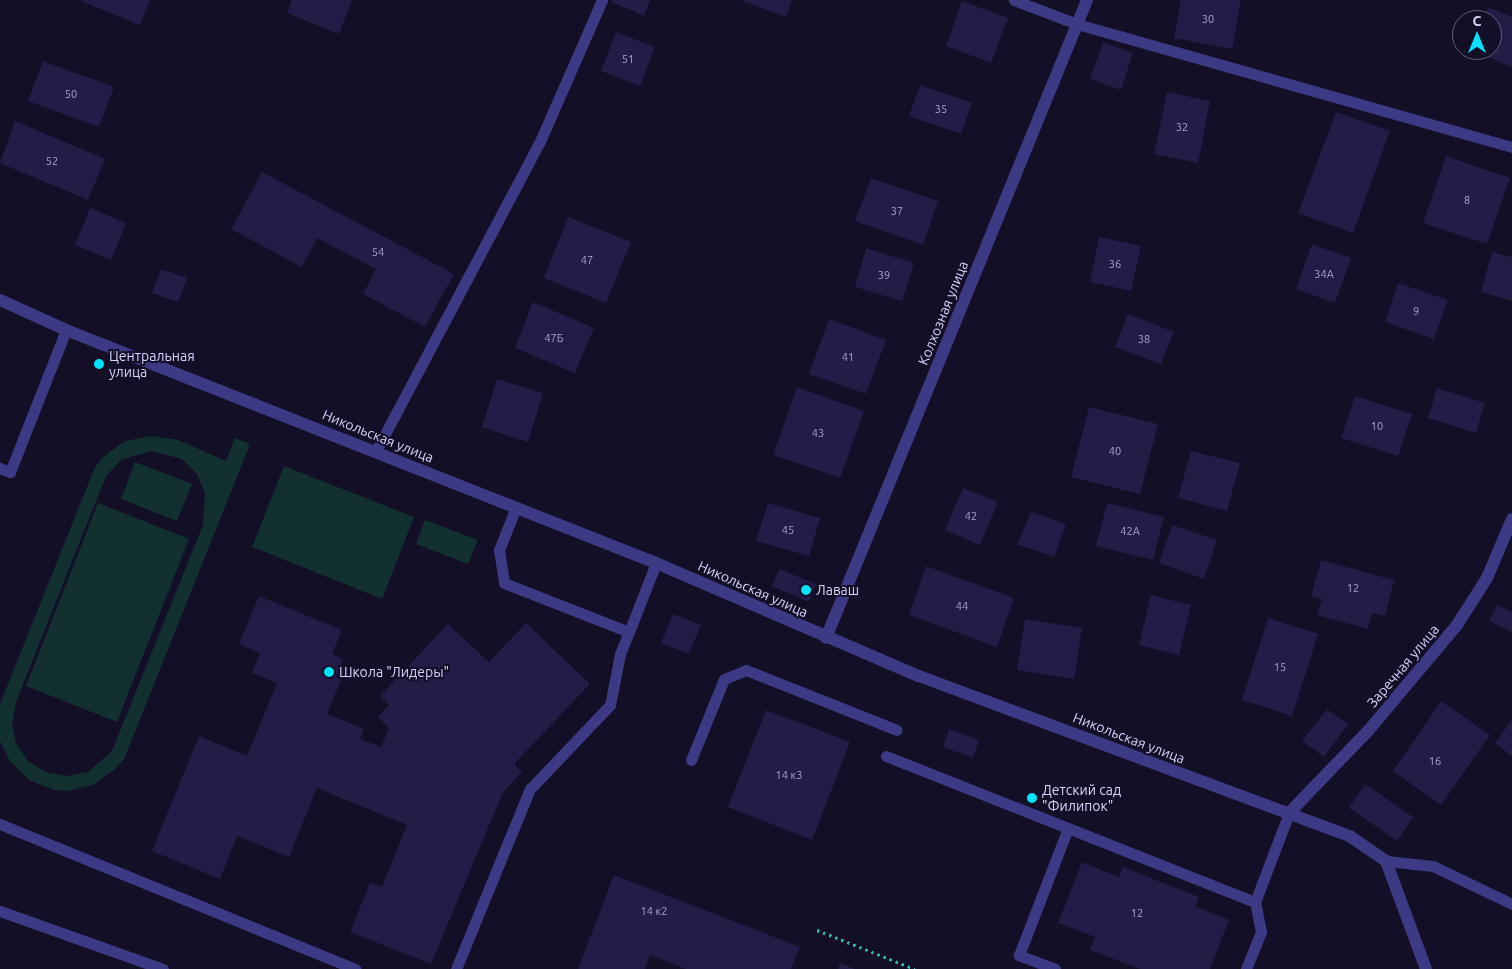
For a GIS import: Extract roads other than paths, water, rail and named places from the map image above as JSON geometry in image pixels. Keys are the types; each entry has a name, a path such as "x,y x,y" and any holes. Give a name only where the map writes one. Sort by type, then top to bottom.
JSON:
{"street":[{"name":"Колхозная улица","path":"826,638 1087,0"},
{"name":"Никольская улица","path":"0,300 66,330 656,563 826,638 919,676 1351,837 1386,861"},
{"name":"Заречная улица","path":"1289,813 1368,731 1457,625 1487,578 1512,519"},
{"path":"1386,861 1426,969"}],"lane":[{"path":"376,451 541,139 602,0"},
{"path":"1014,0 1077,24 1512,147"},
{"path":"0,468 10,472 66,330"},
{"path":"516,507 499,550 504,583 629,632"},
{"path":"456,969 530,789 610,705 620,654 656,563"},
{"path":"692,760 724,679 746,670 897,730"},
{"path":"886,756 1255,902"},
{"path":"1246,969 1261,932 1255,902 1289,813"},
{"path":"0,824 356,969"},
{"path":"1055,969 1019,955 1068,828"},
{"path":"1386,861 1433,866 1512,904"},
{"path":"0,911 163,969"}],"place":[{"name":"Центральная улица","path":"99,364"},
{"name":"Лаваш","path":"806,590"},
{"name":"Школа \"Лидеры\"","path":"329,672"},
{"name":"Детский сад \"Филипок\"","path":"1032,798"}]}
